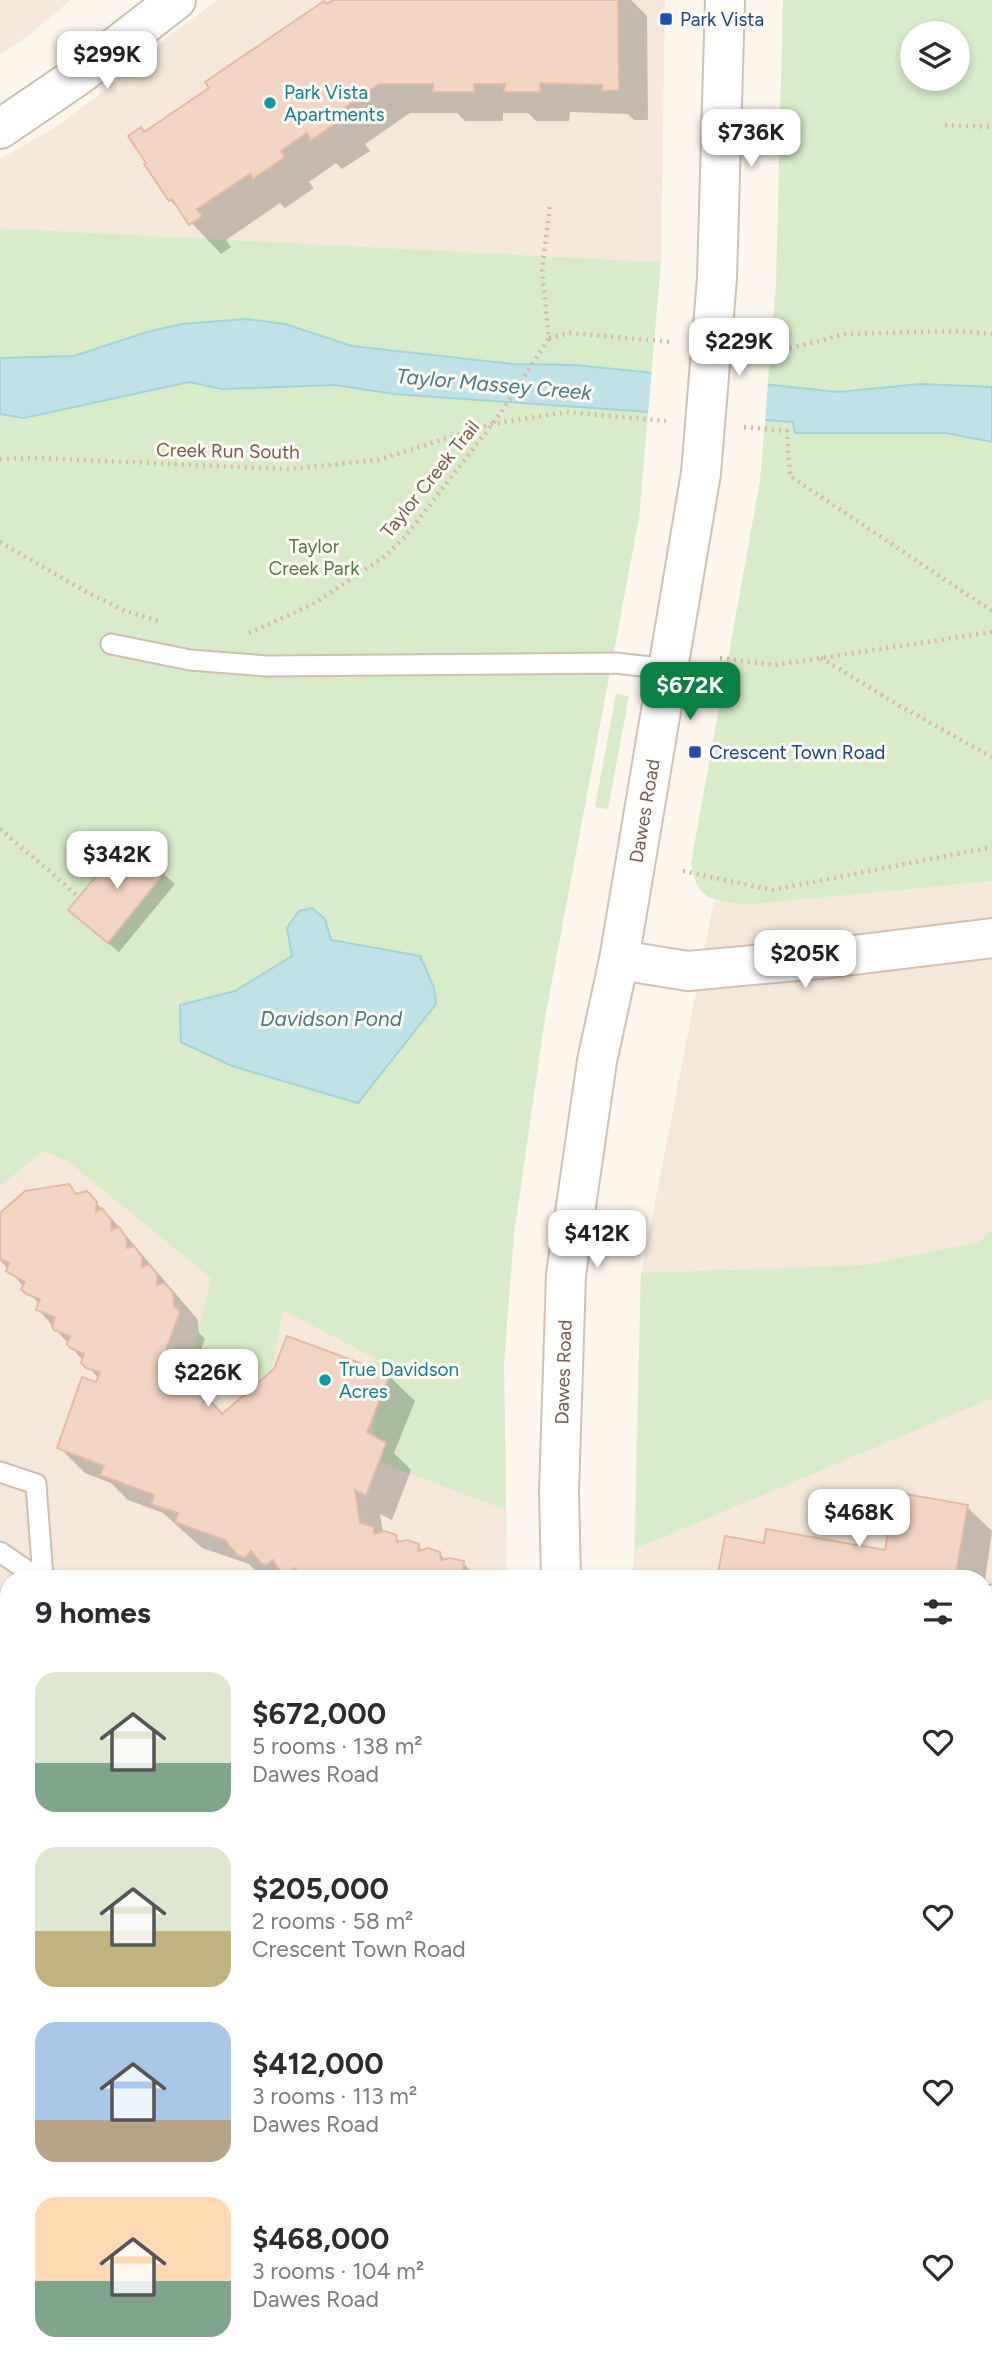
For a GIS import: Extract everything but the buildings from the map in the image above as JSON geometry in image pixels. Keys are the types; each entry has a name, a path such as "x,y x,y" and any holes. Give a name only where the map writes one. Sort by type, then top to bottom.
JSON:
{"street":[{"path":"0,130 79,75 176,0"},
{"name":"Dawes Road","path":"561,1570 559,1492 566,1275 597,1061 619,960 701,473 718,278 725,0"},
{"path":"619,960 688,971 829,958 992,938"}],"lane":[{"path":"111,644 190,660 267,666 615,663 669,669"},
{"path":"0,1472 36,1484 41,1570"},
{"path":"0,1552 28,1570"}],"path":[{"path":"945,125 992,127"},
{"path":"550,205 542,270 549,338 570,332 685,343"},
{"path":"736,346 788,349 846,334 956,331 992,334"},
{"name":"Taylor Creek Trail","path":"246,635 314,603 384,557 405,537 500,414 549,338"},
{"name":"Creek Run South","path":"0,459 37,458 287,469 378,460 492,424 566,412 677,422"},
{"path":"732,426 788,431 790,476 992,611"},
{"path":"0,542 125,611 171,624"},
{"path":"720,658 775,665 992,632"},
{"path":"820,658 992,757"},
{"path":"0,829 79,897"},
{"path":"683,871 772,890 992,847"}],"shaded area":[{"path":"0,0 71,0 0,55"},
{"path":"218,0 665,0 661,262 0,228 0,159 54,128 114,83 171,34"},
{"path":"992,881 992,1570 633,1570 641,1273 714,901 747,905"},
{"path":"44,1151 504,1363 507,1570 0,1570 0,1186"}],"green space":[{"path":"783,0 992,0 992,881 747,905 716,900 702,892 697,885 691,863 760,481 776,285"},
{"name":"Taylor Creek Park","path":"0,228 661,262 639,518 545,1018 514,1234 504,1363 506,1510 372,1459 376,1359 283,1310 263,1417 194,1350 211,1278 70,1163 44,1151 0,1186"},
{"path":"616,694 629,696 608,809 595,807"},
{"path":"992,1230 992,1398 635,1549 641,1273 864,1265 979,1242"}],"water":[{"name":"Taylor Massey Creek","path":"246,319 285,324 352,346 513,364 575,365 839,392 920,384 992,387 992,442 946,433 795,433 793,422 394,394 336,385 222,389 189,382 24,418 0,414 0,358 74,356 147,332 182,324"},
{"name":"Davidson Pond","path":"312,908 325,919 331,940 420,956 434,988 436,1004 358,1103 232,1066 181,1042 180,1005 235,991 292,956 287,928 299,911"}],"pier":[{"path":"652,369 768,381 765,423 648,415"}],"place":[{"name":"Park Vista","path":"666,19"},
{"name":"Park Vista Apartments","path":"270,103"},
{"name":"Crescent Town Road","path":"695,752"},
{"name":"True Davidson Acres","path":"325,1380"}]}
